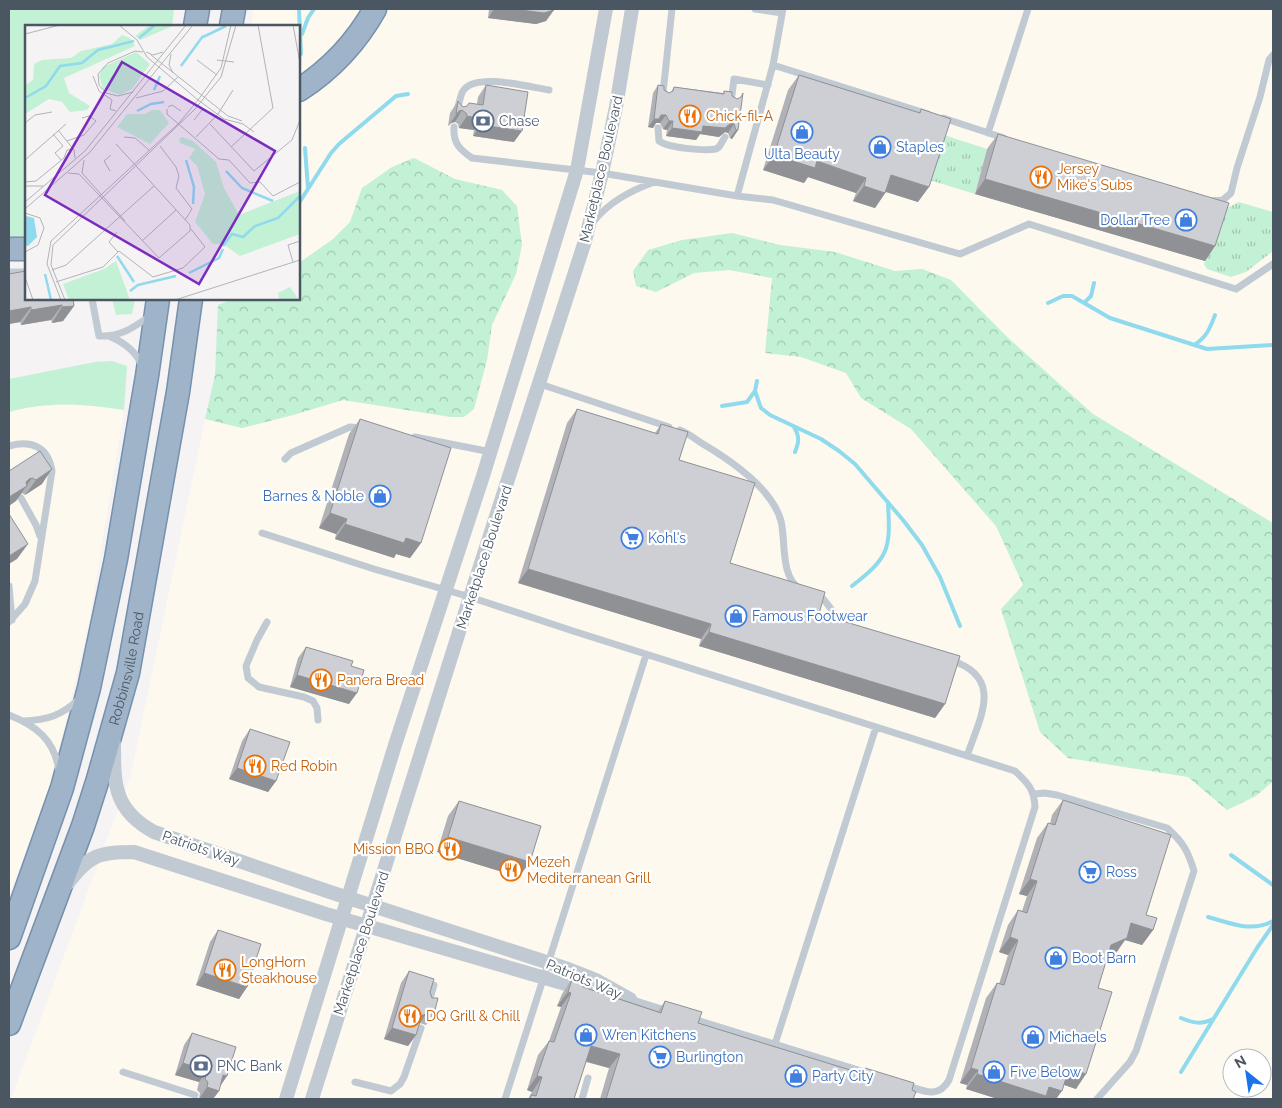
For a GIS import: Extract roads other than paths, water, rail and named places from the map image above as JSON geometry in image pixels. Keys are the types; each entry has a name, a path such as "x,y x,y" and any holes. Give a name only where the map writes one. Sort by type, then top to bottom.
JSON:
{"highway":[{"path":"196,25 198,9"},
{"path":"231,25 234,9"},
{"path":"300,89 331,65 347,49 363,30 376,9"},
{"path":"9,249 25,249"},
{"name":"Robbinsville Road","path":"9,1024 83,826 128,673 178,392 191,300"},
{"path":"9,938 62,788 90,688 116,559 157,305"}],"street":[{"name":"Marketplace Boulevard","path":"286,1099 577,170 606,9"},
{"name":"Marketplace Boulevard","path":"312,1099 588,229 616,107 632,9"},
{"name":"Patriots Way","path":"114,723 114,775 117,791 129,813 140,824 154,832 550,963 596,980 630,999"},
{"name":"Patriots Way","path":"54,902 81,866 94,857 110,852 134,852 341,919 544,979 595,993 630,999"}],"lane":[{"path":"663,96 672,9"},
{"path":"737,196 773,65 783,11 755,9"},
{"path":"988,132 1028,9"},
{"path":"1202,198 1211,201 1223,200 1231,193 1260,97 1269,60 1273,55"},
{"path":"773,65 1011,140"},
{"path":"731,102 734,79 768,85"},
{"path":"456,113 463,91 472,83 486,81 549,90"},
{"path":"454,127 454,142 459,149 472,158 602,173 737,196 773,200 960,254 1029,224 1236,289 1273,264"},
{"path":"658,128 659,141 663,144 678,147 716,149 725,137"},
{"path":"588,229 601,212 617,199 634,189 654,182"},
{"path":"9,272 25,272"},
{"path":"92,300 99,336 110,336 132,329 157,305"},
{"path":"110,336 132,350 147,376"},
{"path":"540,384 683,432 720,454 753,480 772,503 780,520 788,575 796,586 817,594 825,600 837,618 853,630"},
{"path":"285,459 291,454 350,427 366,428"},
{"path":"411,437 490,452"},
{"path":"9,446 21,443 36,446 43,450 51,463 52,471 40,538 35,581 24,604 10,621"},
{"path":"21,498 36,525 40,538"},
{"path":"262,533 374,569 445,589 646,655 1015,771 1027,782 1034,794 1035,807 949,1080 945,1088 937,1092 928,1092 901,1083"},
{"path":"9,586 10,621"},
{"path":"267,622 246,666 248,678 259,687 304,697 313,701 317,708 318,720"},
{"path":"505,1099 550,963 646,655"},
{"path":"946,659 970,668 979,680 984,692 985,703 967,756"},
{"path":"9,716 23,720 42,720 62,713 90,688"},
{"path":"23,720 46,738 52,747 57,757 62,788"},
{"path":"774,1044 876,727"},
{"path":"1034,794 1057,795 1167,828 1180,839 1189,854 1194,871 1136,1051 1130,1062 1097,1099"},
{"path":"428,1005 434,986"},
{"path":"630,999 674,1012"},
{"path":"683,1015 883,1078"},
{"path":"355,1082 391,1091 396,1088 404,1077 421,1028"},
{"path":"123,1072 195,1095"},
{"path":"582,1099 588,1078"}],"waterway":[{"path":"299,9 300,25"},
{"path":"302,34 308,18 314,9"},
{"path":"300,32 301,54"},
{"path":"300,201 331,153 339,144 396,96 408,94"},
{"path":"305,148 308,188"},
{"path":"1084,303 1091,296 1094,283"},
{"path":"1048,303 1063,296 1072,296 1110,318 1207,349 1273,345"},
{"path":"1194,345 1210,328 1215,315"},
{"path":"757,381 755,391 761,408 770,415 821,439 839,451 855,464 903,520 922,545 940,577 960,626"},
{"path":"722,406 747,402 755,391"},
{"path":"794,427 798,440 795,452"},
{"path":"852,586 873,568 885,552 889,533 888,505"},
{"path":"1231,855 1273,885"},
{"path":"1208,917 1249,927 1265,925 1273,921"},
{"path":"1181,1072 1273,925"},
{"path":"1181,1018 1197,1023 1213,1019"}],"place":[{"name":"Chick-fil-A","path":"690,116"},
{"name":"Chase","path":"483,121"},
{"name":"Ulta Beauty","path":"802,132"},
{"name":"Staples","path":"880,147"},
{"name":"Jersey Mike's Subs","path":"1041,177"},
{"name":"Dollar Tree","path":"1186,220"},
{"name":"Barnes & Noble","path":"380,496"},
{"name":"Kohl's","path":"632,538"},
{"name":"Famous Footwear","path":"736,616"},
{"name":"Panera Bread","path":"321,680"},
{"name":"Red Robin","path":"255,766"},
{"name":"Mission BBQ","path":"450,849"},
{"name":"Mezeh Mediterranean Grill","path":"511,870"},
{"name":"Ross","path":"1090,872"},
{"name":"Boot Barn","path":"1056,958"},
{"name":"LongHorn Steakhouse","path":"225,970"},
{"name":"DQ Grill & Chill","path":"410,1016"},
{"name":"Wren Kitchens","path":"586,1035"},
{"name":"Michaels","path":"1033,1037"},
{"name":"Burlington","path":"660,1057"},
{"name":"PNC Bank","path":"201,1066"},
{"name":"Five Below","path":"994,1072"},
{"name":"Party City","path":"796,1076"}]}
